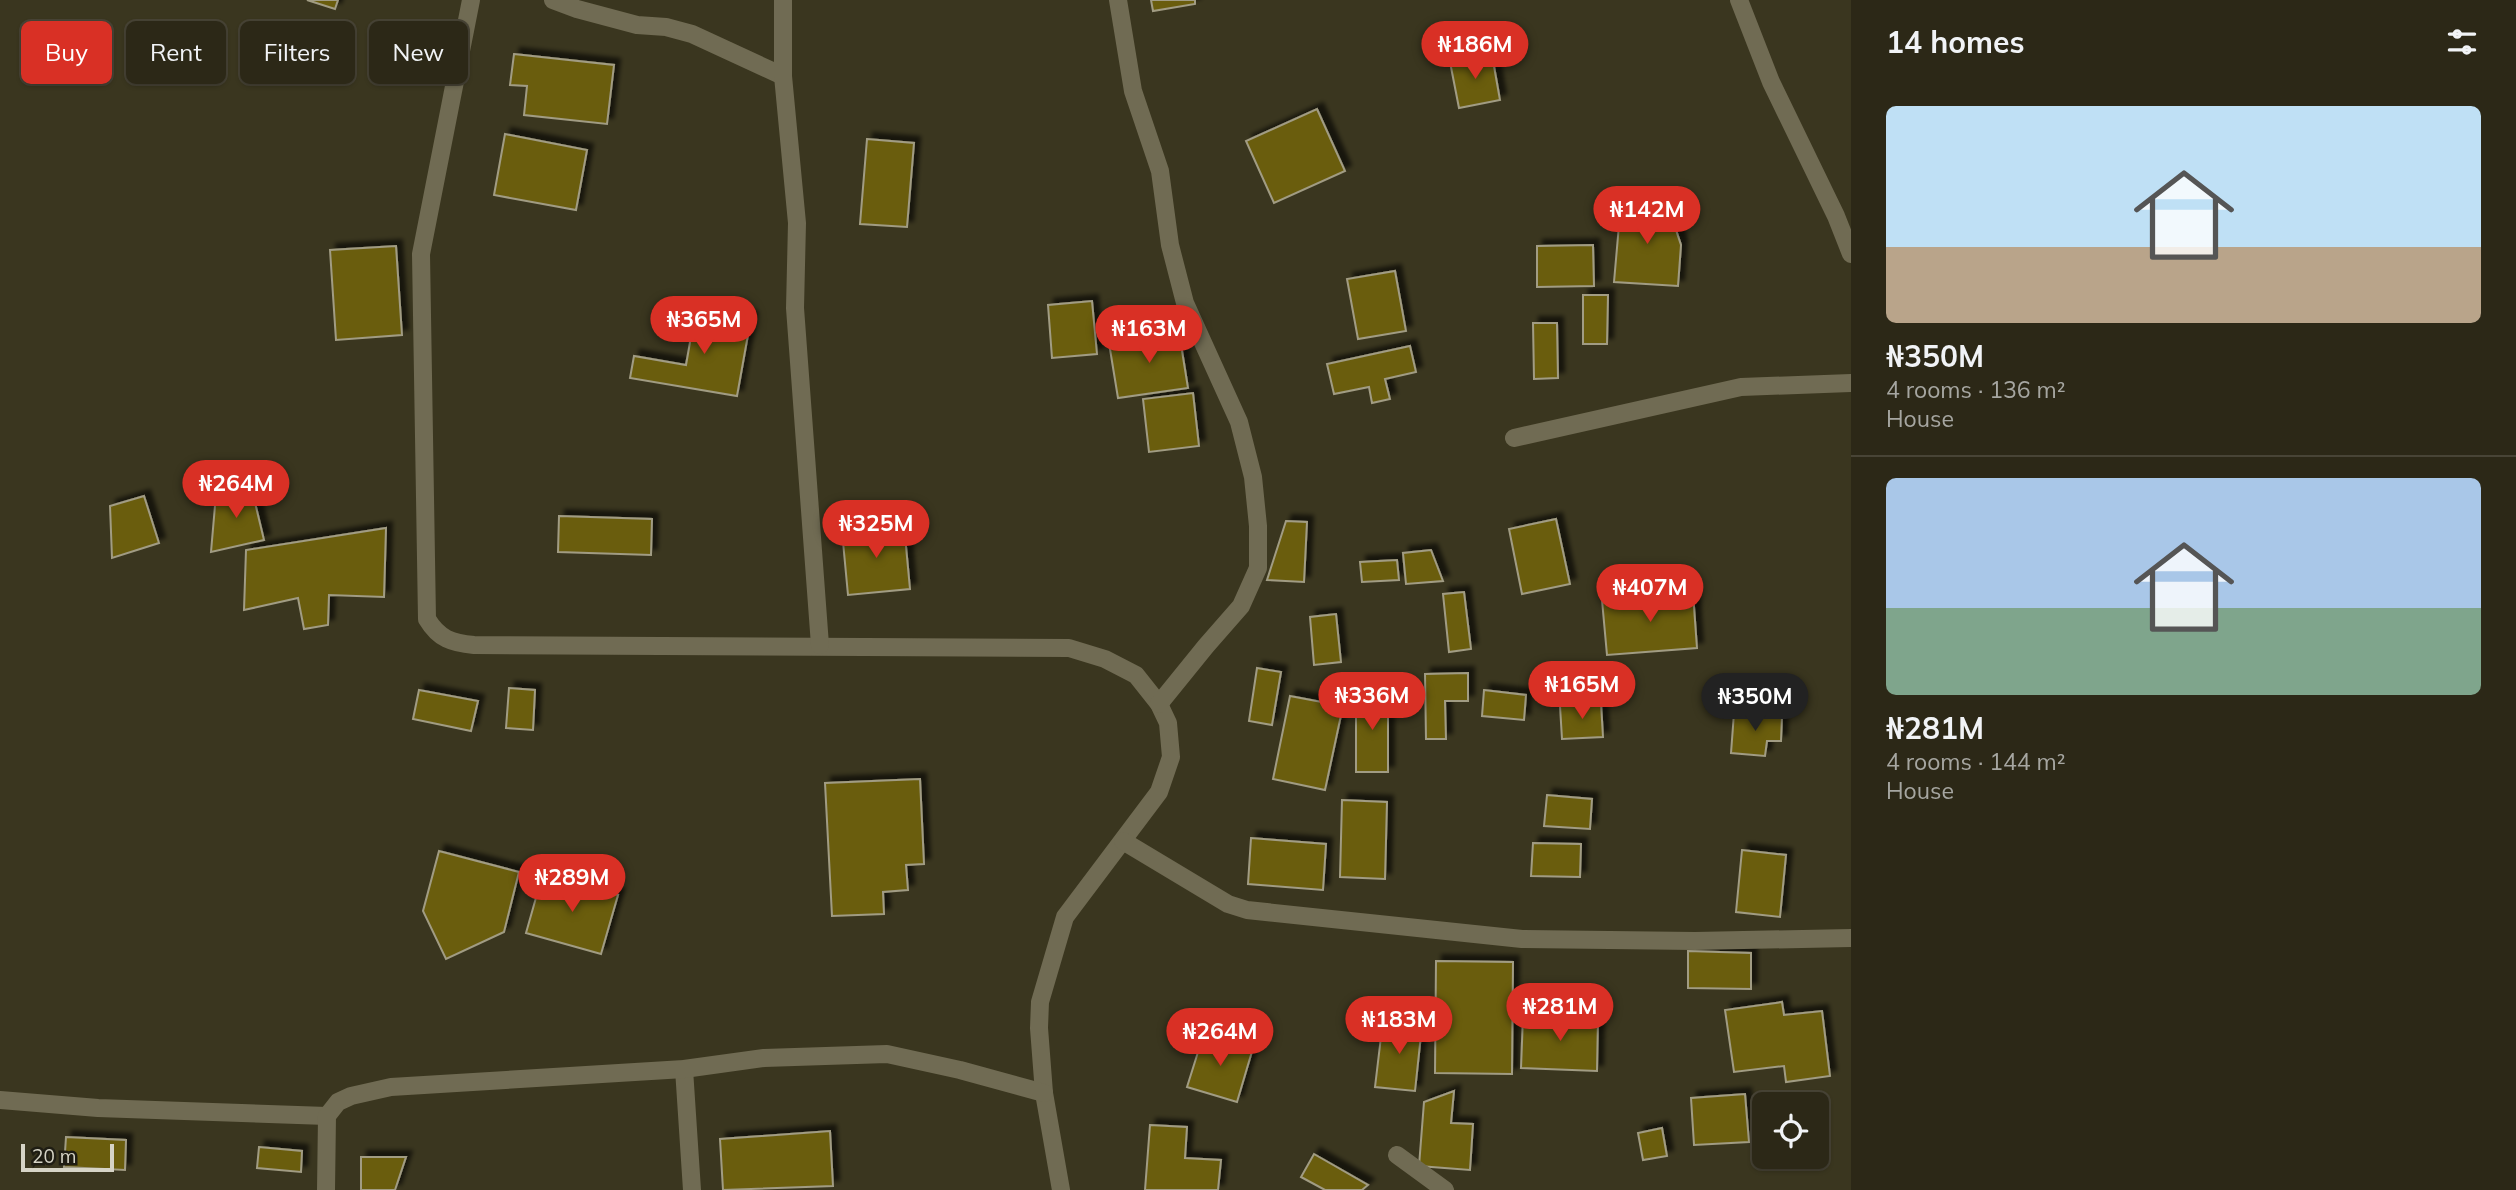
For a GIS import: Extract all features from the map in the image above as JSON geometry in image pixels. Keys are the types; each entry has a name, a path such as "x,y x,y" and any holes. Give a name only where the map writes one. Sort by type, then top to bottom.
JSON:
{"street":[{"path":"471,0 421,254 427,619 441,638 474,645 1069,648 1105,659 1136,675 1159,704 1168,723 1171,757 1159,792 1065,917 1040,1002 1039,1028 1044,1093 1061,1190"},
{"path":"554,0 637,25 666,27 692,34 783,76"},
{"path":"783,0 783,76 797,223 795,308 820,645"},
{"path":"1118,0 1133,91 1160,171 1170,245 1185,303 1239,422 1253,477 1258,526 1258,568 1241,606 1159,704"},
{"path":"1739,0 1770,82 1836,216 1851,254"},
{"path":"1514,438 1741,387 1851,383"},
{"path":"1123,841 1228,904 1247,910 1522,939 1695,941 1851,938"},
{"path":"326,1190 327,1116 338,1102 351,1096 391,1087 684,1069 764,1058 887,1054 1044,1093"},
{"path":"684,1069 692,1190"},
{"path":"0,1100 98,1108 327,1116"},
{"path":"1396,1155 1445,1190"}],"building":[{"path":"307,0 338,0 335,9"},
{"path":"1151,0 1195,0 1195,4 1153,11"},
{"path":"514,54 614,65 607,124 524,115 527,86 510,85"},
{"path":"1492,55 1500,100 1459,108 1450,62"},
{"path":"1317,109 1345,171 1274,203 1246,141"},
{"path":"505,134 587,150 576,210 494,195"},
{"path":"867,139 914,143 907,227 860,224"},
{"path":"1621,202 1668,206 1681,245 1678,286 1614,282"},
{"path":"1593,245 1594,286 1537,287 1537,246"},
{"path":"396,246 402,335 336,340 330,250"},
{"path":"1395,271 1406,331 1358,339 1347,279"},
{"path":"1583,295 1608,295 1607,344 1583,344"},
{"path":"1092,301 1097,354 1052,358 1048,305"},
{"path":"696,308 751,318 737,396 630,378 634,356 686,365"},
{"path":"1533,323 1557,323 1558,378 1534,379"},
{"path":"1179,332 1188,388 1118,398 1109,343"},
{"path":"1410,346 1416,372 1385,379 1390,399 1372,403 1369,387 1334,394 1327,364"},
{"path":"1193,393 1199,446 1149,452 1143,399"},
{"path":"251,486 264,540 211,552 216,494"},
{"path":"144,496 159,543 112,558 110,506"},
{"path":"559,516 652,519 651,555 558,552"},
{"path":"1556,519 1570,584 1522,594 1509,529"},
{"path":"1286,521 1307,522 1304,582 1267,580"},
{"path":"904,525 910,589 848,595 842,531"},
{"path":"386,528 384,597 329,595 328,625 304,629 298,598 244,610 246,550"},
{"path":"1431,550 1443,581 1406,584 1403,553"},
{"path":"1397,560 1399,580 1362,582 1360,562"},
{"path":"1464,592 1471,649 1449,652 1443,594"},
{"path":"1693,593 1697,648 1607,655 1602,600"},
{"path":"1336,614 1341,662 1314,665 1310,617"},
{"path":"1257,668 1281,672 1272,725 1249,721"},
{"path":"1468,673 1468,701 1445,701 1446,739 1426,739 1425,674"},
{"path":"509,688 535,690 533,730 506,728"},
{"path":"419,690 478,701 471,731 413,719"},
{"path":"1484,690 1526,695 1524,720 1482,716"},
{"path":"1356,693 1388,693 1388,772 1356,772"},
{"path":"1290,696 1343,706 1325,790 1273,779"},
{"path":"1601,703 1603,737 1562,739 1560,706"},
{"path":"1734,713 1782,716 1781,741 1767,741 1765,756 1731,753"},
{"path":"920,779 924,864 906,865 908,890 883,892 884,914 832,916 825,783"},
{"path":"1547,795 1592,799 1590,829 1544,826"},
{"path":"1342,800 1387,802 1385,879 1340,877"},
{"path":"1251,838 1326,844 1323,890 1248,884"},
{"path":"1533,843 1581,844 1580,877 1531,876"},
{"path":"1742,850 1786,855 1780,917 1736,912"},
{"path":"439,851 519,872 504,932 446,959 423,911"},
{"path":"543,873 618,895 601,954 526,933"},
{"path":"1688,951 1751,953 1751,989 1688,988"},
{"path":"1436,961 1513,962 1512,1074 1435,1073"},
{"path":"1782,1002 1784,1015 1822,1011 1830,1076 1786,1082 1784,1066 1734,1072 1725,1010"},
{"path":"1523,1016 1598,1018 1597,1071 1521,1068"},
{"path":"1383,1020 1422,1025 1415,1091 1375,1087"},
{"path":"1204,1033 1253,1048 1237,1102 1187,1087"},
{"path":"1454,1091 1451,1123 1473,1124 1470,1170 1419,1166 1424,1102"},
{"path":"1745,1094 1749,1142 1694,1145 1691,1098"},
{"path":"1150,1125 1187,1127 1185,1158 1221,1160 1218,1190 1145,1190"},
{"path":"1662,1128 1667,1156 1643,1160 1638,1133"},
{"path":"830,1131 833,1186 723,1190 720,1139"},
{"path":"66,1137 126,1140 125,1170 64,1167"},
{"path":"259,1147 302,1151 301,1172 257,1168"},
{"path":"1314,1154 1368,1185 1362,1190 1325,1190 1301,1177"},
{"path":"361,1157 406,1157 395,1190 361,1190"}]}
